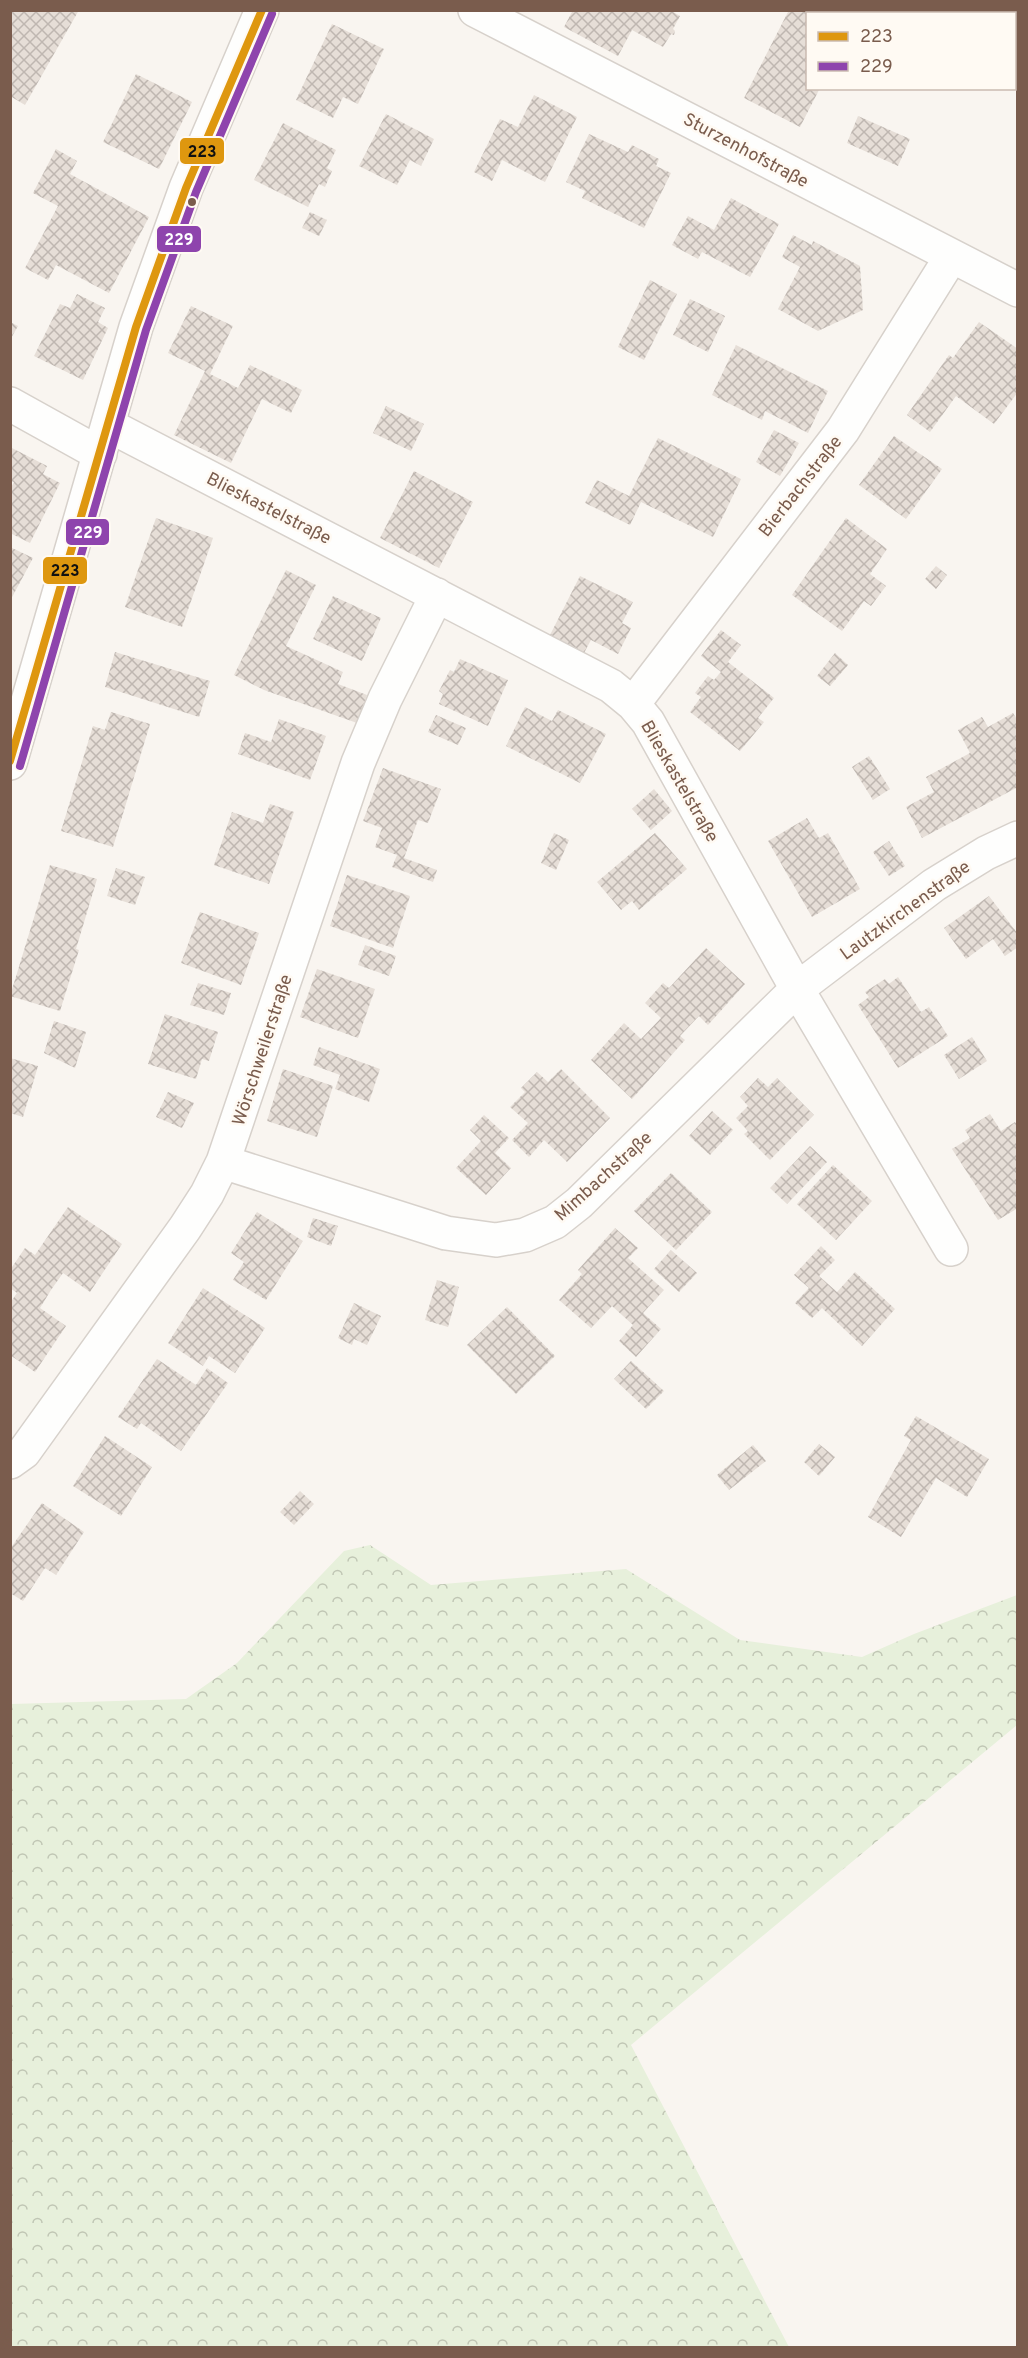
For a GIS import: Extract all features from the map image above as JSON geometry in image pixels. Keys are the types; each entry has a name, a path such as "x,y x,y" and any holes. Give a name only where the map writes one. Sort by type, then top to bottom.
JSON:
{"street":[{"path":"10,763 136,327 186,188 262,10"},
{"name":"Sturzenhofstraße","path":"475,10 1017,290"},
{"name":"Bierbachstraße","path":"633,704 843,430 951,257"},
{"name":"Blieskastelstraße","path":"10,404 104,440 436,595 611,686 633,704 648,722 797,988 951,1249"},
{"name":"Wörschweilerstraße","path":"10,1462 24,1452 185,1228 207,1194 223,1162 358,763 385,699 436,595"},
{"name":"Lautzkirchenstraße","path":"797,988 934,885 986,853 1017,838"},
{"name":"Mimbachstraße","path":"223,1162 446,1233 496,1240 525,1235 555,1222 579,1203 797,988"}],"green space":[{"path":"370,1545 431,1585 626,1569 740,1640 862,1657 914,1634 1017,1595 1017,1725 631,2045 789,2347 11,2347 11,1704 186,1699 237,1663 344,1551"}],"building":[{"path":"10,10 79,10 25,105 10,96"},
{"path":"573,10 670,10 680,16 673,29 674,35 671,34 663,47 632,30 618,56 564,27"},
{"path":"789,10 860,10 860,12 806,12 806,90 819,90 800,127 744,98"},
{"path":"332,24 384,49 358,104 343,97 333,118 296,100"},
{"path":"136,74 192,102 159,169 103,142"},
{"path":"534,95 577,117 545,182 502,160 492,181 474,172 500,119 518,127"},
{"path":"386,114 434,139 421,166 410,160 397,185 359,166"},
{"path":"858,116 910,139 898,166 847,143"},
{"path":"283,123 336,150 327,168 332,171 325,187 319,184 308,207 254,180"},
{"path":"589,134 628,152 632,145 659,159 656,166 671,173 644,228 582,198 585,191 566,182"},
{"path":"56,149 77,161 70,174 149,217 109,293 56,265 48,280 25,268 58,206 33,193"},
{"path":"731,198 779,224 750,277 702,252 698,259 672,245 688,216 714,230"},
{"path":"310,212 327,220 319,236 302,228"},
{"path":"793,235 812,245 813,241 860,266 863,310 818,331 778,309 800,267 782,257"},
{"path":"650,280 677,294 644,360 618,347"},
{"path":"77,294 105,308 98,322 108,328 83,380 34,356 60,304 70,308"},
{"path":"690,299 725,316 708,352 673,335"},
{"path":"191,306 233,326 210,374 238,388 250,365 302,390 291,413 262,399 231,463 174,435 205,371 168,353"},
{"path":"10,322 18,326 10,340"},
{"path":"979,322 1018,349 1018,392 994,424 956,396 930,432 907,415 949,355 953,358"},
{"path":"736,345 828,391 808,433 765,411 762,420 712,395"},
{"path":"386,406 424,424 411,451 373,433"},
{"path":"774,430 799,443 780,476 756,462"},
{"path":"894,436 942,469 906,519 859,485"},
{"path":"658,438 741,479 713,537 641,502 630,525 585,503 597,480 629,496"},
{"path":"10,447 47,466 43,474 60,483 30,543 10,533 10,489 14,482 10,481"},
{"path":"414,471 473,502 439,568 380,538"},
{"path":"156,518 213,538 182,627 125,607"},
{"path":"846,518 887,549 870,574 886,586 871,606 864,601 842,631 792,595"},
{"path":"10,547 33,558 10,601"},
{"path":"936,566 947,575 936,589 925,579"},
{"path":"286,570 316,585 286,646 343,672 338,684 367,695 357,723 264,690 234,675"},
{"path":"580,576 633,602 622,623 631,628 618,654 591,640 584,653 550,635"},
{"path":"333,596 381,618 362,661 313,639"},
{"path":"721,630 741,645 728,662 774,698 758,718 764,722 740,751 690,712 701,697 695,693 708,676 714,680 721,672 701,656"},
{"path":"115,652 210,681 199,717 105,687"},
{"path":"835,653 848,665 830,686 817,676"},
{"path":"460,659 508,680 488,726 439,704 443,694 439,691 450,670 454,672"},
{"path":"525,707 552,721 558,710 606,734 580,783 506,746"},
{"path":"111,712 150,724 113,847 61,831 93,726 105,730"},
{"path":"1013,713 1018,721 1018,787 922,838 906,807 934,792 926,777 970,753 958,730 982,717 988,727"},
{"path":"436,715 466,728 458,745 428,732"},
{"path":"279,719 326,736 310,780 238,754 245,733 271,742"},
{"path":"869,756 890,789 873,800 852,767"},
{"path":"383,768 441,789 428,823 418,820 404,858 437,870 433,882 392,867 397,855 375,847 382,828 363,821"},
{"path":"654,789 672,811 651,830 632,809"},
{"path":"270,804 294,812 269,884 214,865 232,812 263,823"},
{"path":"807,818 819,838 828,833 860,889 812,917 768,841"},
{"path":"554,833 569,840 556,870 541,863"},
{"path":"655,833 687,869 639,910 632,901 621,910 597,882"},
{"path":"889,841 905,866 889,876 873,852"},
{"path":"50,865 97,879 76,949 79,950 60,1011 10,996"},
{"path":"116,868 145,877 135,905 107,896"},
{"path":"347,875 410,896 393,948 330,926"},
{"path":"989,896 1018,934 1018,947 1005,956 993,939 966,959 944,928"},
{"path":"200,912 259,933 241,985 181,963"},
{"path":"365,945 396,956 389,976 358,965"},
{"path":"706,948 745,984 708,1025 699,1016 680,1036 685,1040 632,1099 591,1060 624,1023 641,1039 661,1018 645,1003 663,983 669,988"},
{"path":"317,969 375,989 358,1038 300,1017"},
{"path":"898,977 921,1012 929,1007 948,1036 898,1068 858,1005 869,997 865,992 885,979 889,984"},
{"path":"198,983 231,993 224,1015 190,1005"},
{"path":"165,1014 218,1032 209,1061 202,1059 196,1079 148,1064"},
{"path":"54,1021 86,1032 75,1068 44,1053"},
{"path":"972,1037 987,1061 959,1079 944,1055"},
{"path":"319,1047 380,1069 369,1102 335,1089 340,1075 313,1065"},
{"path":"10,1058 38,1066 23,1117 10,1113"},
{"path":"283,1069 333,1086 317,1137 267,1121"},
{"path":"561,1069 610,1118 567,1162 544,1140 529,1157 512,1140 528,1123 510,1107 525,1092 521,1088 537,1072 548,1082"},
{"path":"758,1078 768,1087 777,1078 814,1115 770,1160 744,1134 748,1131 736,1118 748,1106 740,1097"},
{"path":"168,1092 194,1103 182,1128 156,1117"},
{"path":"712,1111 733,1130 710,1155 689,1136"},
{"path":"990,1114 1001,1131 1015,1122 1018,1126 1018,1208 998,1220 952,1149 970,1138 965,1130"},
{"path":"484,1115 509,1138 495,1153 511,1168 486,1195 456,1168 481,1141 470,1130"},
{"path":"810,1146 827,1162 787,1204 770,1188"},
{"path":"833,1165 872,1201 836,1240 797,1204"},
{"path":"671,1173 712,1212 676,1250 634,1211"},
{"path":"68,1207 122,1244 90,1292 63,1273 51,1290 40,1308 66,1326 35,1372 10,1355 10,1303 17,1293 10,1288 10,1270 25,1248 35,1255"},
{"path":"257,1212 303,1241 266,1300 233,1280 244,1262 231,1253"},
{"path":"313,1218 338,1226 331,1246 307,1237"},
{"path":"615,1228 638,1248 628,1258 664,1290 643,1313 661,1329 636,1357 619,1341 633,1325 612,1306 591,1328 559,1300 582,1274 578,1270"},
{"path":"821,1246 835,1260 819,1276 837,1292 855,1272 895,1309 862,1346 822,1308 812,1318 795,1303 809,1288 794,1275"},
{"path":"671,1250 697,1273 679,1292 654,1269"},
{"path":"437,1280 459,1287 448,1327 425,1320"},
{"path":"203,1288 265,1328 235,1373 209,1356 203,1366 168,1343"},
{"path":"354,1303 381,1316 367,1345 354,1339 352,1345 338,1338"},
{"path":"507,1307 555,1356 516,1394 467,1345"},
{"path":"157,1359 196,1385 207,1368 228,1383 181,1451 141,1423 137,1429 118,1417"},
{"path":"631,1361 664,1391 646,1409 614,1379"},
{"path":"916,1416 989,1459 967,1497 936,1478 901,1537 868,1517 911,1440 904,1436"},
{"path":"105,1436 152,1467 121,1516 73,1486"},
{"path":"819,1444 835,1457 819,1476 804,1462"},
{"path":"753,1445 766,1461 729,1490 717,1475"},
{"path":"300,1491 314,1504 294,1525 280,1512"},
{"path":"42,1503 84,1532 56,1575 45,1568 23,1601 10,1593 10,1549"}],"transit line":[{"name":"223","path":"10,761 136,327 186,188 262,10"},
{"name":"229","path":"20,766 146,330 196,192 272,14"}]}
